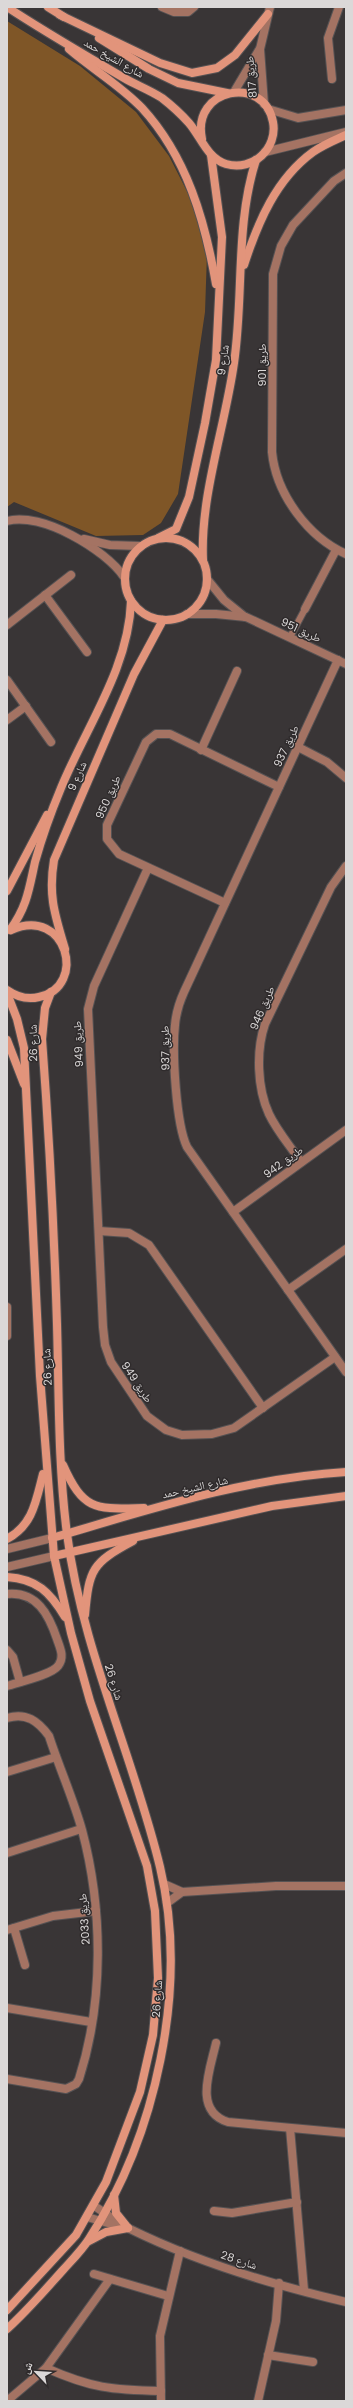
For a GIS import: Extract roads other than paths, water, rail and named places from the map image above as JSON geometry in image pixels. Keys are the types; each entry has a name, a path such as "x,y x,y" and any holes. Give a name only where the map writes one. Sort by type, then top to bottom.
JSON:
{"main road":[{"name":"شارع الشيخ حمد","path":"7,7 161,98 188,123 202,139"},
{"name":"شارع الشيخ حمد","path":"48,7 156,73 178,83 231,93"},
{"path":"60,14 160,63 192,73 217,68 235,55 269,10"},
{"path":"51,34 141,108 163,135 197,202 209,243 218,297"},
{"path":"231,93 248,94 266,107 273,121 274,134 266,152 256,160 246,165 233,166 221,162 211,155 202,139 200,127 206,109 215,99 231,93"},
{"path":"241,275 257,226 278,188 298,164 314,151 346,134"},
{"name":"شارع 9","path":"158,538 176,529 189,497 205,423 216,360 222,237 211,155"},
{"name":"شارع 9","path":"203,560 203,524 223,429 234,362 246,196 256,160"},
{"path":"158,538 179,539 197,552 203,560 207,579 202,599 187,614 176,619 163,620 145,614 131,601 126,590 124,577 129,560 140,546 158,538"},
{"name":"شارع 9","path":"9,931 28,899 36,862 61,788 124,651 131,617 131,601"},
{"name":"شارع 9","path":"51,992 63,977 66,968 65,949 51,901 51,881 54,860 134,674 163,620"},
{"path":"7,891 61,788"},
{"path":"9,931 20,925 42,926 60,939 65,949"},
{"path":"7,992 23,998 33,998 51,992"},
{"name":"شارع 26","path":"7,992 17,1019 24,1048 28,1096 46,1466 54,1556 68,1622 90,1701 147,1866 155,1910 158,1955 153,2035 140,2092 120,2150 94,2206 76,2235 7,2310"},
{"name":"شارع 26","path":"7,2329 35,2302 87,2242 114,2194 135,2146 152,2095 161,2057 167,2018 170,1961 167,1903 164,1884 134,1774 84,1622 67,1533 60,1459 56,1284 42,1039 45,1008 51,992"},
{"path":"7,1040 28,1096"},
{"path":"60,1459 77,1493 89,1502 110,1508 155,1508"},
{"path":"7,1539 19,1531 32,1515 46,1466"},
{"name":"شارع الشيخ حمد","path":"52,1538 155,1508 241,1487 346,1472"},
{"path":"54,1556 272,1506 346,1496"},
{"path":"84,1622 87,1586 95,1567 107,1555 143,1535"},
{"path":"7,1577 27,1580 44,1588 53,1597 68,1622"},
{"path":"87,2242 106,2232 128,2228 116,2213 114,2194"}],"street":[{"path":"162,7 174,12 188,12 194,7"},
{"path":"332,79 328,38 339,7"},
{"name":"طريق 817","path":"266,107 260,49 269,10"},
{"name":"طريق 817","path":"231,93 260,49"},
{"path":"266,107 298,118 346,110"},
{"path":"266,152 346,134"},
{"name":"طريق 901","path":"346,173 329,185 293,225 281,246 273,274 273,462 285,494 311,530 336,550 346,554"},
{"path":"7,521 29,519 73,537 110,546 140,546"},
{"path":"73,537 109,559 124,577"},
{"path":"290,637 336,550"},
{"path":"7,624 71,575"},
{"name":"طريق 951","path":"207,579 224,600 246,617 346,664"},
{"path":"45,595 87,652"},
{"name":"طريق 951","path":"187,614 216,614 246,617"},
{"name":"طريق 937","path":"338,660 180,1000 175,1024 174,1040 181,1132 191,1154 346,1372"},
{"path":"201,750 237,671"},
{"path":"7,680 51,742"},
{"path":"7,720 26,706"},
{"name":"طريق 950","path":"225,903 148,868 113,849 107,839 107,825 146,742 151,736 163,733 170,734 279,787"},
{"path":"298,746 327,762 346,778"},
{"name":"طريق 946","path":"301,1162 272,1120 266,1106 262,1091 260,1047 266,1024 331,887 346,866"},
{"name":"طريق 949","path":"148,868 94,986 88,1009 105,1345 115,1370 147,1416 159,1426 182,1435 212,1434 234,1428 335,1357"},
{"name":"طريق 942","path":"233,1212 346,1130"},
{"path":"99,1231 129,1233 149,1245 263,1408"},
{"path":"288,1290 346,1248"},
{"path":"7,1307 7,1336"},
{"path":"7,1549 52,1538"},
{"path":"7,1567 54,1556"},
{"path":"7,1594 23,1595 41,1606 49,1617 62,1654 60,1663 54,1670 7,1686"},
{"path":"7,1650 13,1657 20,1682"},
{"name":"طريق 2033","path":"7,1718 24,1716 32,1718 42,1726 49,1736 81,1830 91,1871 96,1911 97,1978 91,2022 81,2074 76,2084 71,2087 60,2088 7,2079"},
{"path":"7,1772 56,1757"},
{"path":"7,1853 81,1830"},
{"path":"164,1884 182,1892 276,1886 346,1886"},
{"path":"167,1903 182,1892"},
{"path":"25,1966 10,1929 53,1916 96,1911"},
{"path":"7,2008 91,2022"},
{"path":"216,2043 206,2097 211,2113 218,2119 228,2122 346,2133"},
{"path":"290,2128 304,2290"},
{"path":"214,2211 232,2213 296,2202"},
{"name":"شارع 28","path":"94,2206 128,2228"},
{"name":"شارع 28","path":"87,2216 128,2228 180,2251 345,2304"},
{"path":"161,2401 160,2336 168,2296 180,2251"},
{"path":"94,2274 168,2296"},
{"path":"7,2401 46,2368 110,2279"},
{"path":"258,2401 279,2306 279,2283"},
{"path":"268,2356 313,2362"},
{"path":"46,2368 86,2384 115,2390 161,2391"}]}
